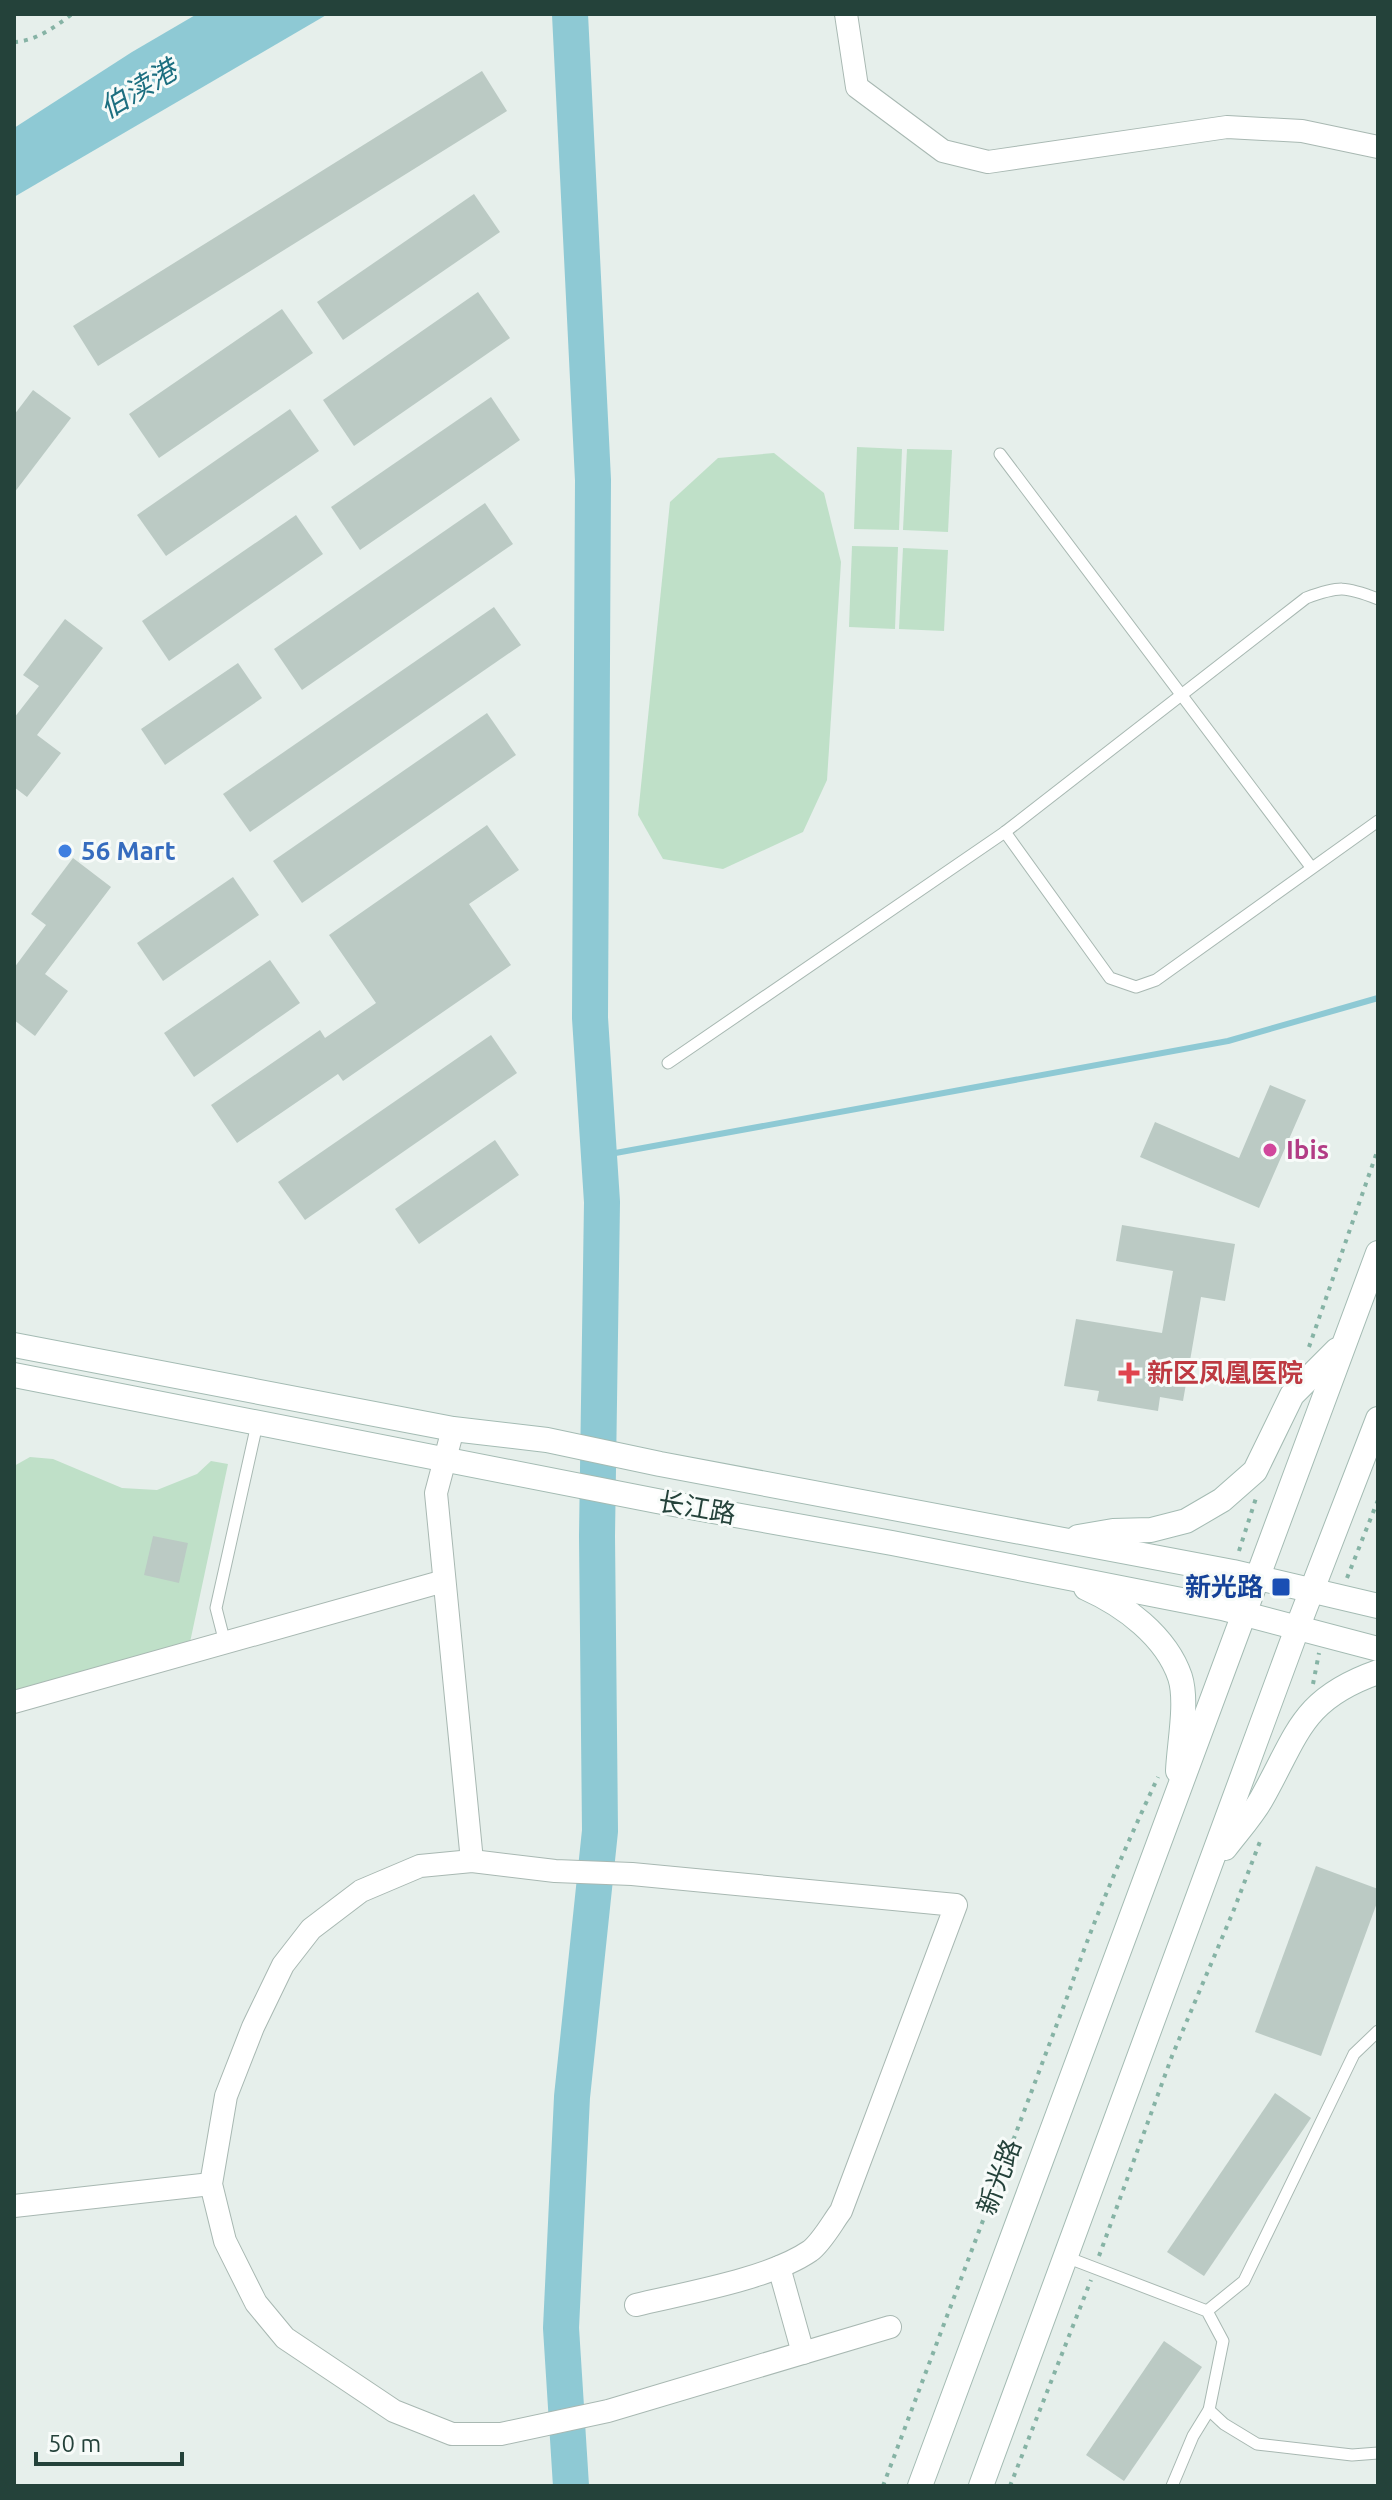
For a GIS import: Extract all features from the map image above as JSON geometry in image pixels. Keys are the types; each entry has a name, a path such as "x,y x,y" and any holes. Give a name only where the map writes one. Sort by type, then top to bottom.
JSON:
{"main road":[{"name":"新光路","path":"920,2486 1244,1613 1245,1574 1345,1342 1378,1253"},
{"path":"1061,1540 1113,1531 1151,1530 1186,1521 1222,1500 1255,1471 1292,1395 1345,1342"},
{"name":"长江路","path":"14,1345 453,1429 547,1440 1245,1574 1378,1606"},
{"name":"长江路","path":"14,1375 657,1501 1058,1575 1244,1613 1378,1649"},
{"path":"981,2486 1298,1626 1378,1419"},
{"path":"1058,1575 1094,1591 1146,1627 1171,1660 1180,1679 1182,1706 1177,1793"},
{"path":"1207,1873 1260,1801 1308,1714 1330,1695 1378,1672"}],"street":[{"path":"846,14 857,87 943,151 988,162 1227,127 1302,131 1378,147"},
{"path":"453,1429 436,1493 472,1861"},
{"path":"14,1702 444,1581"},
{"path":"636,2305 779,2267 813,2249 841,2211 956,1905 632,1874 555,1871 472,1861 420,1866 361,1891 311,1929 283,1965 253,2027 226,2096 211,2184 225,2241 256,2303 285,2338 394,2411 452,2434 501,2434 608,2411 890,2327"},
{"path":"14,2206 211,2184"},
{"path":"779,2267 803,2353"}],"lane":[{"path":"1000,454 1311,867"},
{"path":"668,1063 1005,832 1306,598 1333,588 1352,589 1378,599"},
{"path":"1005,832 1110,978 1136,987 1156,980 1378,821"},
{"path":"225,1643 216,1608 257,1424"},
{"path":"1207,2311 1244,2281 1354,2054 1378,2031"},
{"path":"1066,2257 1207,2311 1223,2341 1209,2410 1193,2436 1172,2486"},
{"path":"1209,2410 1224,2424 1257,2444 1352,2455 1378,2453"}],"path":[{"path":"14,42 22,42 52,30 72,14"},
{"path":"1308,1351 1378,1149"},
{"path":"1245,1574 1261,1485"},
{"path":"1340,1597 1378,1500"},
{"path":"1308,1714 1323,1634"},
{"name":"新光路","path":"883,2486 1092,1925 1161,1773"},
{"path":"1010,2486 1095,2268 1172,2056 1265,1827"}],"green space":[{"path":"857,447 902,449 899,530 854,529"},
{"path":"907,449 952,450 948,532 903,530"},
{"path":"774,453 824,493 841,562 827,780 803,832 723,869 663,859 638,815 670,502 718,458"},
{"path":"852,546 898,547 895,629 849,627"},
{"path":"903,548 948,550 944,631 899,629"},
{"path":"30,1457 53,1459 122,1488 157,1490 197,1474 211,1461 228,1464 189,1647 14,1692 14,1466"}],"water":[{"name":"伯渎港","path":"197,14 328,14 14,197 14,128"}],"building":[{"path":"482,71 507,111 98,366 73,326"},
{"path":"474,194 500,232 343,340 317,302"},
{"path":"478,292 510,338 354,446 323,400"},
{"path":"282,309 313,353 159,458 129,414"},
{"path":"33,390 71,418 14,493 14,415"},
{"path":"491,397 520,440 360,550 331,507"},
{"path":"290,409 319,451 166,556 137,515"},
{"path":"485,503 513,544 302,690 274,649"},
{"path":"296,515 323,554 169,661 142,621"},
{"path":"494,607 521,645 250,832 223,794"},
{"path":"65,619 103,648 37,735 61,753 27,797 14,787 14,718 39,686 23,675"},
{"path":"238,663 262,698 165,765 141,729"},
{"path":"487,713 516,755 302,903 273,861"},
{"path":"487,825 519,870 469,904 511,965 343,1081 338,1074 237,1143 211,1105 320,1030 325,1038 376,1003 329,935"},
{"path":"73,858 111,887 45,974 68,991 35,1036 14,1020 14,968 46,925 31,914"},
{"path":"233,877 259,915 163,981 137,943"},
{"path":"270,960 300,1003 194,1077 164,1033"},
{"path":"491,1035 517,1073 305,1220 278,1182"},
{"path":"1270,1085 1306,1100 1259,1208 1140,1157 1155,1122 1239,1158"},
{"path":"495,1140 519,1175 419,1244 395,1209"},
{"path":"1122,1225 1235,1244 1225,1301 1201,1297 1183,1401 1160,1397 1158,1411 1097,1401 1099,1391 1064,1386 1076,1319 1162,1333 1173,1271 1116,1261"},
{"path":"153,1536 188,1543 179,1583 144,1575"},
{"path":"1316,1866 1378,1889 1378,1900 1321,2056 1255,2032"},
{"path":"1275,2093 1311,2118 1204,2276 1167,2252"},
{"path":"1164,2341 1202,2367 1124,2481 1086,2455"}],"waterway":[{"path":"570,14 593,480 590,1018 602,1202 597,1536 600,1831 572,2097 561,2328 571,2486"},
{"path":"599,1156 1228,1041 1378,998"}],"place":[{"name":"56 Mart","path":"65,851"},
{"name":"Ibis","path":"1270,1150"},
{"name":"新区凤凰医院","path":"1129,1373"},
{"name":"新光路","path":"1281,1587"}]}
